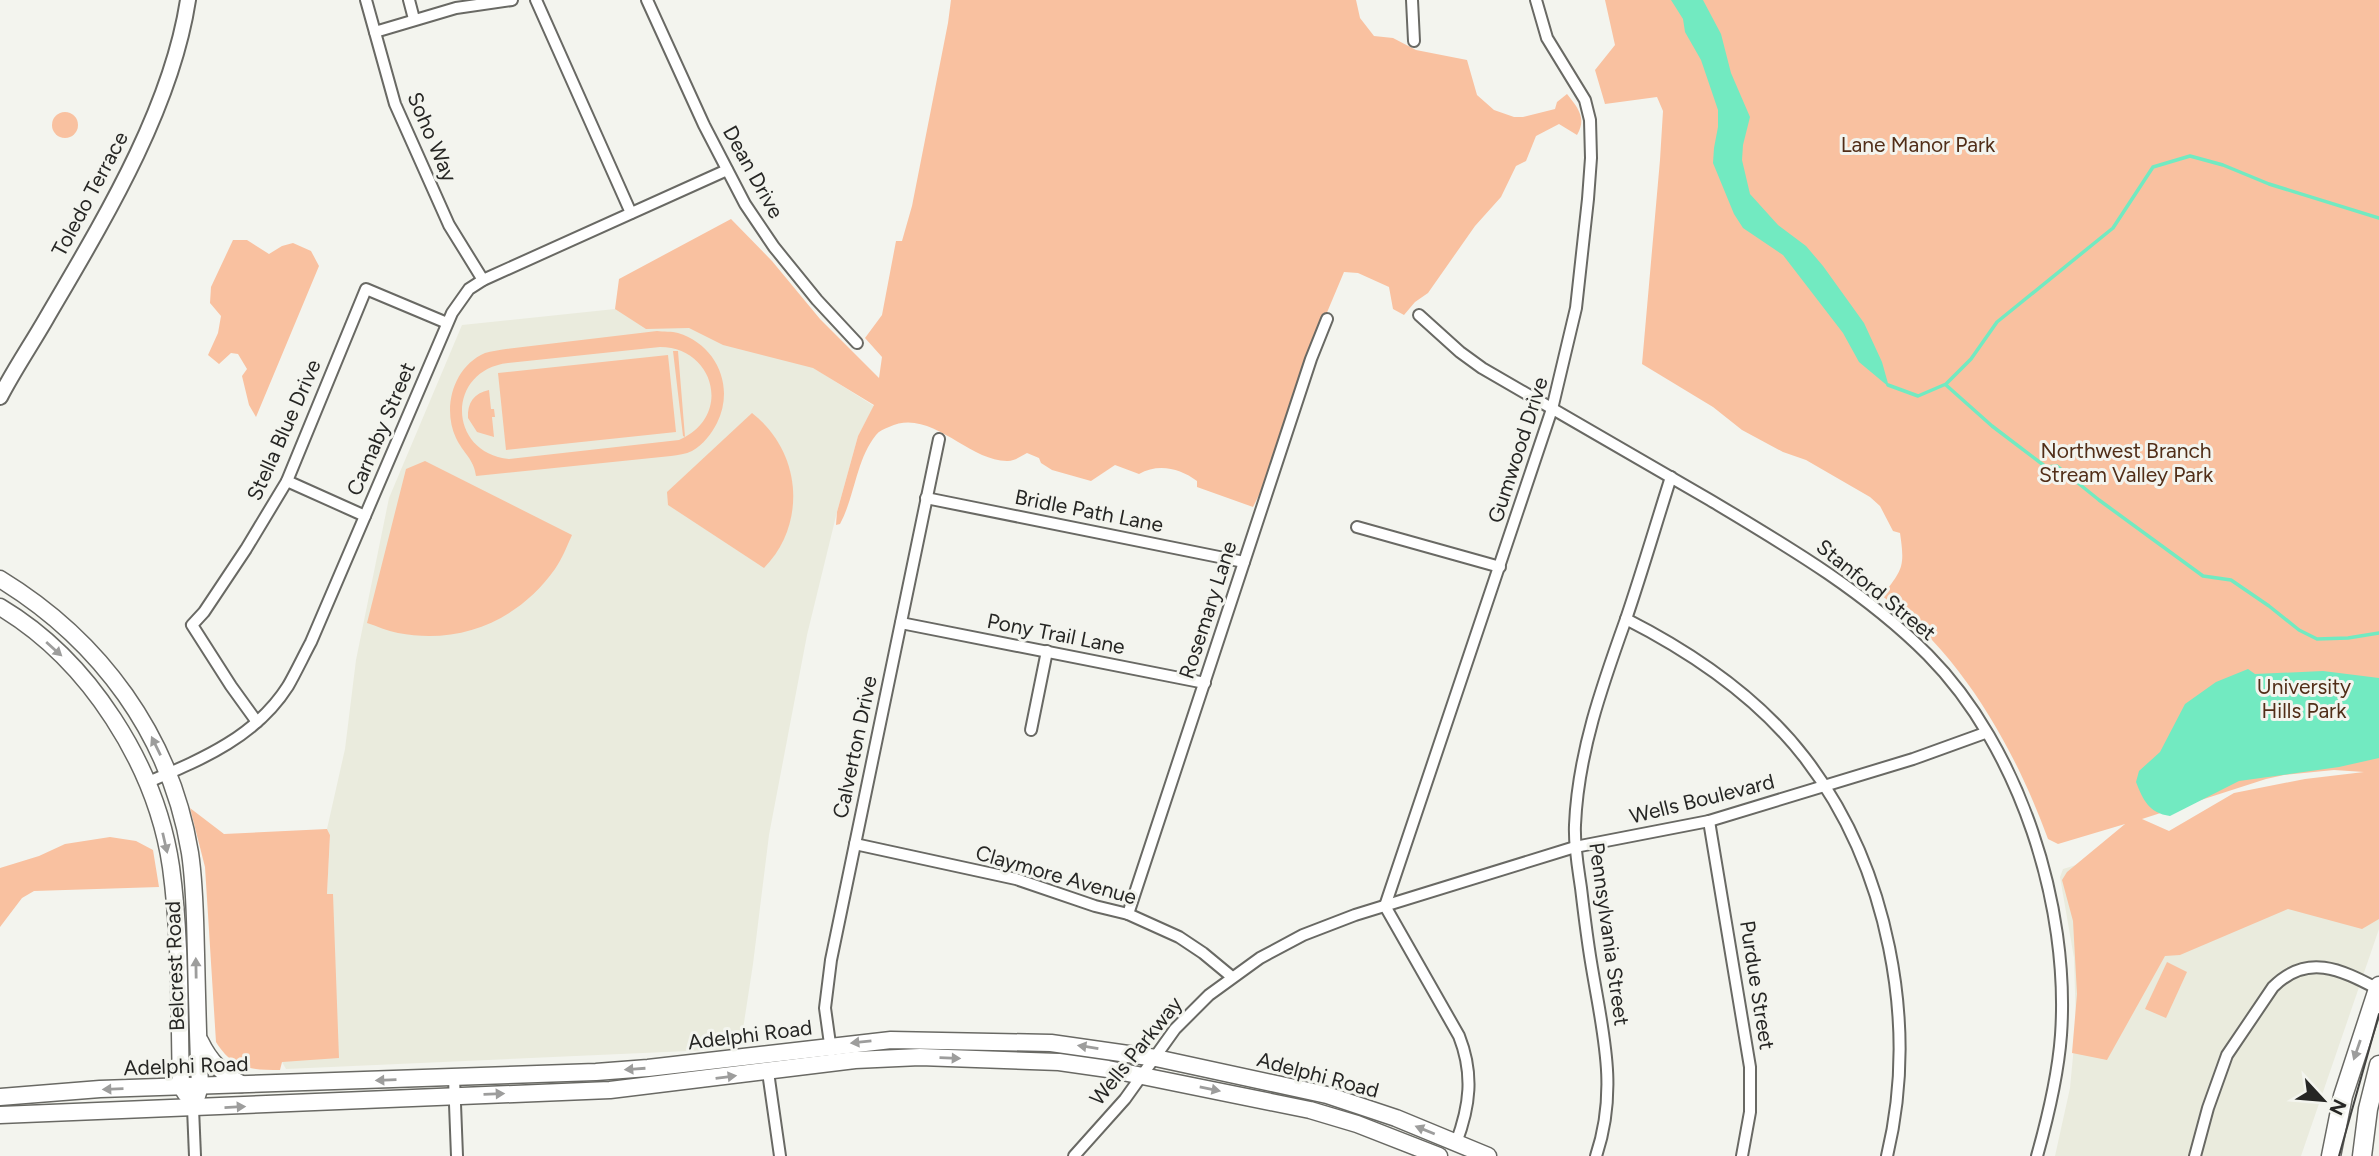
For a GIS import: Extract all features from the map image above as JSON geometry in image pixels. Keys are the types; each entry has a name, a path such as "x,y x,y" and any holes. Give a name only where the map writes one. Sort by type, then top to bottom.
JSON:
{"main road":[{"name":"Belcrest Road","path":"0,579 41,606 112,675 145,726 169,774 190,855 195,914 201,1086 194,1108"},
{"name":"Belcrest Road","path":"0,607 42,638 91,687 128,742 146,783 164,834 172,875 177,933 181,1086 194,1108"},
{"path":"2331,1152 2343,1096 2378,988"},
{"path":"198,1036 215,1066 244,1085"},
{"name":"Adelphi Road","path":"0,1097 181,1086 454,1078 648,1068 914,1039 1006,1041 1074,1045 1156,1058 1327,1095 1396,1118 1488,1156"},
{"name":"Adelphi Road","path":"0,1115 610,1090 899,1056 1045,1062 1108,1069 1336,1116 1439,1156"},
{"path":"2361,1152 2379,1065"}],"street":[{"name":"Toledo Terrace","path":"0,397 47,318 148,130 168,75 188,0"},
{"name":"Soho Way","path":"366,0 395,104 449,225 482,280"},
{"path":"409,0 414,19"},
{"path":"375,32 456,8 512,0"},
{"path":"536,0 631,213"},
{"name":"Dean Drive","path":"647,0 745,204 774,247 856,343"},
{"path":"1412,0 1414,41"},
{"name":"Gumwood Drive","path":"1385,906 1552,409 1576,308 1588,199 1588,110 1585,100 1547,38 1536,0"},
{"name":"Carnaby Street","path":"146,783 205,758 236,740 257,722 287,688 311,642 447,323 469,289 482,280 727,170"},
{"name":"Stella Blue Drive","path":"257,722 192,625 204,612 246,549 287,481 366,289 447,323"},
{"name":"Stanford Street","path":"1419,315 1470,360 1827,571 1929,656 1964,699 2015,788 2036,840 2056,931 2061,985 2061,1035 2052,1094 2037,1156"},
{"name":"Rosemary Lane","path":"1128,914 1311,359 1328,319"},
{"name":"Calverton Drive","path":"833,1064 825,1008 827,984 939,439"},
{"name":"Pennsylvania Street","path":"1596,1156 1608,1104 1608,1063 1576,847 1575,824 1587,742 1604,677 1626,619 1671,477"},
{"path":"287,481 365,516"},
{"name":"Bridle Path Lane","path":"926,498 1244,562"},
{"path":"1357,527 1500,567"},
{"path":"1626,619 1692,657 1735,688 1783,733 1824,787 1852,836 1867,871 1889,946 1898,999 1898,1064 1893,1119 1886,1156"},
{"name":"Pony Trail Lane","path":"901,623 1205,683"},
{"path":"1031,730 1047,651"},
{"name":"Wells Boulevard","path":"1385,906 1576,847 1709,821 1824,787 1985,733"},
{"name":"Purdue Street","path":"1709,821 1750,1067 1750,1112 1742,1156"},
{"name":"Claymore Avenue","path":"855,844 1016,879 1084,903 1128,914 1179,937 1231,976"},
{"path":"1385,906 1460,1036 1466,1052 1470,1089 1465,1117 1456,1143"},
{"name":"Wells Parkway","path":"1074,1156 1125,1099 1192,1010 1231,976 1303,935 1385,906"},
{"path":"2196,1156 2208,1108 2228,1055 2273,987 2289,973 2304,968 2335,970 2378,988"},
{"path":"768,1072 780,1156"},
{"path":"454,1078 457,1156"},
{"path":"194,1108 195,1156"}],"shaded area":[{"path":"1671,0 1703,0 1721,34 1731,73 1750,117 1742,160 1750,194 1778,225 1806,246 1823,266 1864,323 1882,362 1889,387 1859,362 1843,333 1783,255 1743,228 1734,214 1713,163 1718,110 1701,60 1685,32 1683,19"},
{"path":"615,309 722,310 874,406 858,436 807,635 769,835 741,1042 733,1049 286,1069 282,1062 327,894 330,835 327,829 345,749 356,660 389,498 462,325"},
{"path":"2248,669 2255,674 2323,671 2379,678 2379,758 2339,767 2239,781 2170,816 2152,809 2144,800 2136,782 2139,771 2160,752 2185,704 2216,682"},
{"path":"2379,798 2379,929 2301,1156 2055,1156 2070,1088 2076,1025 2074,958 2060,877 2063,869 2147,843"}],"green space":[{"path":"951,0 1356,0 1360,18 1374,36 1393,38 1416,50 1467,60 1477,95 1494,110 1514,117 1523,117 1555,109 1557,102 1567,94 1578,109 1580,129 1577,135 1559,124 1536,136 1526,161 1516,166 1501,197 1475,226 1428,293 1415,302 1404,315 1393,309 1389,287 1358,273 1344,272 1315,341 1272,469 1253,507 1197,487 1197,481 1169,468 1139,474 1115,465 1091,481 1052,470 1041,463 1039,458 1027,453 1011,461 993,459 935,429 905,423 880,431 869,445 845,513 840,524 836,525 837,512 858,436 874,405 813,368 723,345 689,328 646,329 615,309 619,279 731,219 772,261 820,319 879,378 882,357 865,338 882,315 896,241 902,241 912,206"},
{"path":"1605,0 2379,0 2379,919 2362,929 2288,909 2180,955 2165,956 2107,1060 2072,1053 2077,994 2073,921 2062,880 2067,872 2125,824 2058,844 2048,839 2035,805 2002,737 1961,674 1937,645 1882,596 1901,567 1902,553 1900,533 1893,531 1880,506 1870,497 1806,460 1783,452 1742,430 1713,407 1642,364 1663,111 1657,97 1605,104 1595,70 1615,45","holes":["2334,770 2364,772 2305,779 2234,793 2169,831 2142,819 2284,775"]},
{"path":"65,112 74,116 78,125 74,134 65,138 56,134 52,125 56,116"},
{"path":"233,240 247,240 269,254 293,243 311,251 319,266 256,417 249,405 242,376 247,369 238,354 231,353 219,364 208,355 218,333 221,316 210,303 211,287"},
{"path":"657,331 678,333 703,347 719,369 724,395 722,409 713,431 696,448 685,454 476,476 452,426 450,414 453,390 458,378 474,359 485,353","holes":["660,347 678,350 692,357 710,382 708,412 700,426 679,440 509,459 489,453 474,442 465,428 462,411 465,395 473,380 488,369 508,363"]},
{"path":"673,351 678,351 685,437"},
{"path":"668,355 676,432 506,450 498,373"},
{"path":"489,390 491,409 494,409 495,417 492,417 494,437 477,432 468,418 472,400"},
{"path":"752,413 781,447 793,488 788,530 778,550 764,568 668,505 667,492"},
{"path":"425,461 572,535 555,569 524,603 486,625 465,632 421,636 394,632 367,623 406,469"},
{"path":"190,808 224,834 327,829 330,835 327,894 333,894 339,1058 282,1062 280,1070 251,1068 229,1058 216,1042 205,867"},
{"path":"110,837 136,841 153,850 159,887 34,891 22,898 0,927 0,868 39,856 65,844"},
{"path":"2167,962 2187,972 2166,1018 2145,1009"}],"waterway":[{"path":"1888,385 1918,396 1946,384 1971,359 1997,322 2113,228 2153,167 2190,156 2379,218"},
{"path":"1946,385 1992,426 2046,467 2057,466 2203,576 2231,580 2299,630 2317,639 2379,633"}],"tram line":[{"path":"2339,1156 2379,1014"}],"park label":[{"name":"Lane Manor Park","path":"1918,145"},
{"name":"Northwest Branch Stream Valley Park","path":"2126,463"},
{"name":"University Hills Park","path":"2304,699"}]}
